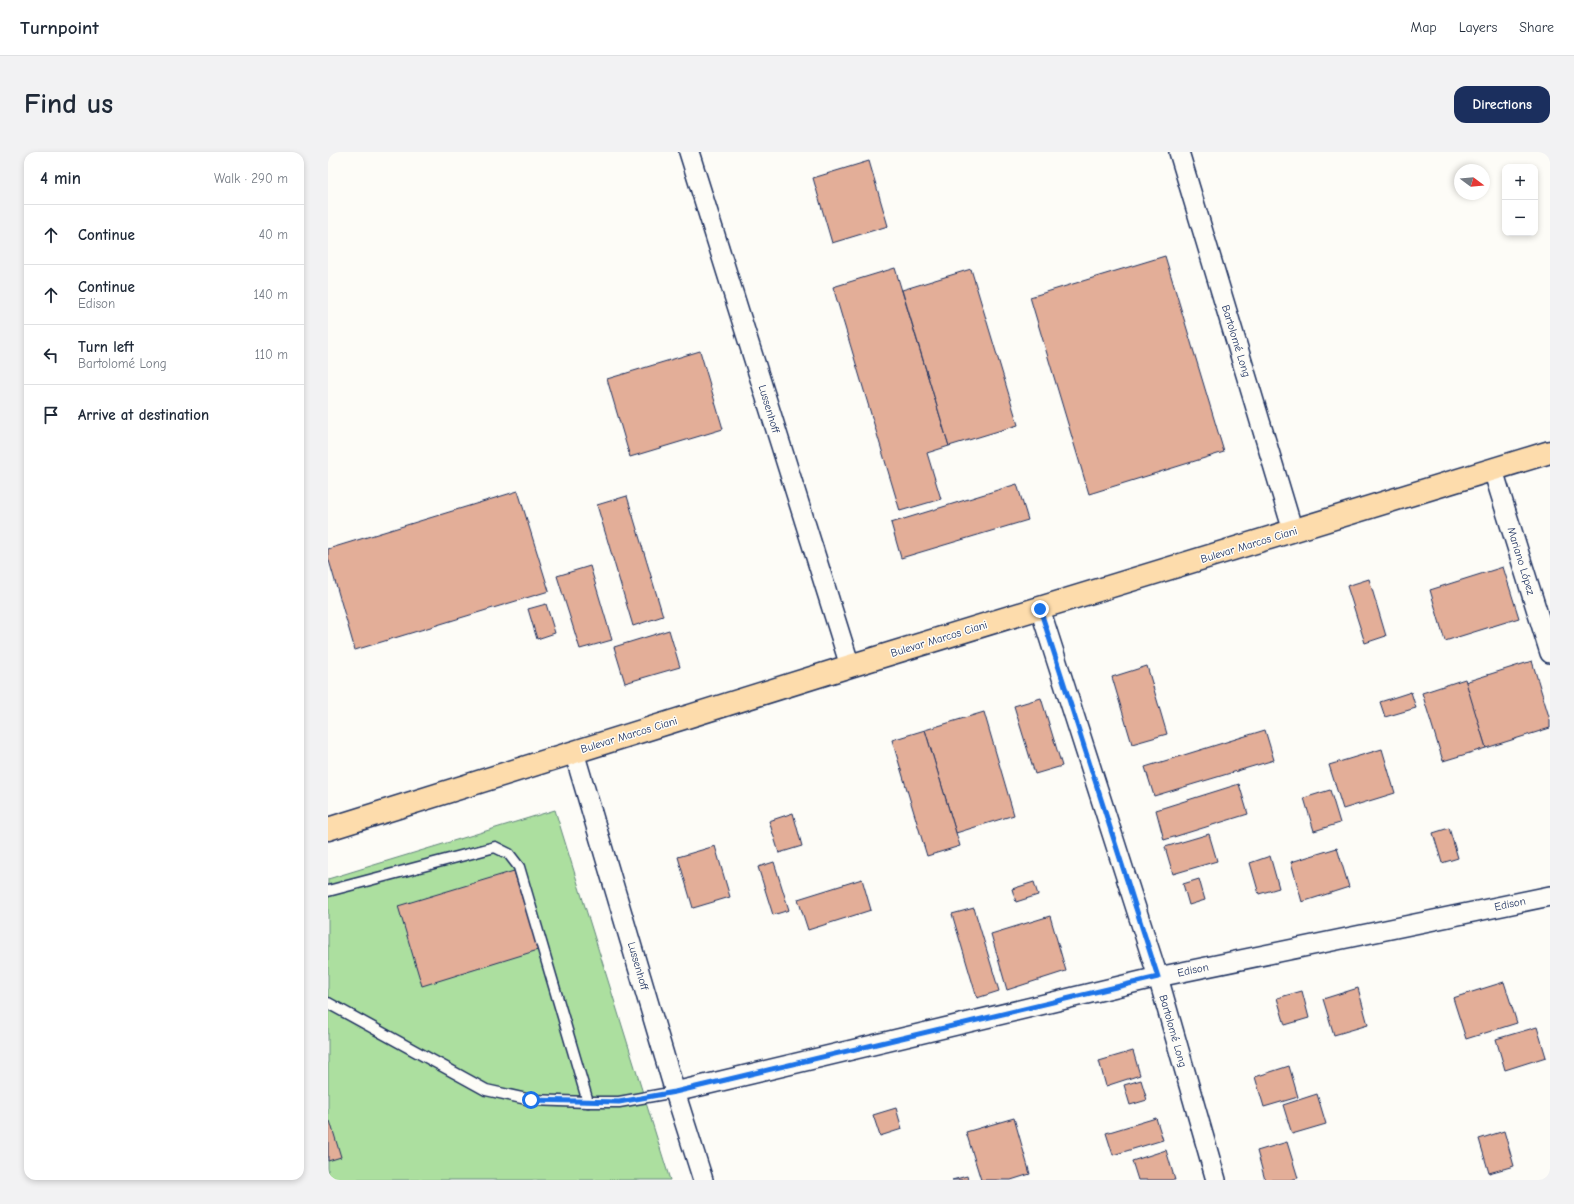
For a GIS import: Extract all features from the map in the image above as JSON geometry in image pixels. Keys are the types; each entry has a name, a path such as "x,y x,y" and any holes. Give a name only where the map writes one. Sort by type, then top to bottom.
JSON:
{"highway":[{"name":"Bulevar Marcos Ciani","path":"328,829 850,666 1550,452"}],"street":[{"name":"Lussenhoff","path":"689,152 850,666"},
{"name":"Bartolomé Long","path":"1179,152 1294,531"},
{"name":"Mariano López","path":"1493,470 1550,652"},
{"name":"Bartolomé Long","path":"1040,609 1158,977 1216,1180"},
{"name":"Lussenhoff","path":"574,752 675,1092 703,1180"},
{"name":"Edison","path":"675,1092 1158,977 1550,896"}],"lane":[{"path":"328,891 495,847 509,854 519,867 588,1102"},
{"path":"328,1003 486,1090 531,1100 588,1102 619,1102 675,1092"}],"green space":[{"path":"555,810 670,1180 328,1180 328,879"}],"building":[{"path":"869,161 888,226 832,243 813,178"},
{"path":"1165,256 1224,452 1089,494 1030,297"},
{"path":"895,268 949,446 927,453 941,499 900,511 833,287"},
{"path":"971,269 1018,425 949,446 902,290"},
{"path":"700,351 723,429 630,457 607,379"},
{"path":"1017,484 1028,520 901,558 891,523"},
{"path":"518,491 549,591 355,650 328,557 328,549"},
{"path":"627,496 663,616 633,626 597,505"},
{"path":"590,566 612,640 580,649 557,576"},
{"path":"1503,567 1519,618 1445,641 1430,590"},
{"path":"1369,579 1386,636 1365,643 1347,586"},
{"path":"546,604 555,633 537,639 528,609"},
{"path":"669,630 680,667 625,683 614,647"},
{"path":"1532,661 1550,720 1550,728 1486,748 1465,682"},
{"path":"1147,666 1167,734 1132,744 1112,677"},
{"path":"1465,679 1486,748 1443,761 1422,693"},
{"path":"1411,692 1416,708 1385,717 1380,702"},
{"path":"1041,698 1062,766 1035,774 1014,706"},
{"path":"984,712 1014,815 956,833 925,730"},
{"path":"925,730 960,846 927,856 892,740"},
{"path":"1265,730 1274,760 1154,796 1145,767"},
{"path":"1382,749 1395,793 1343,809 1329,765"},
{"path":"1239,784 1248,814 1164,840 1156,810"},
{"path":"1330,790 1340,823 1314,831 1304,798"},
{"path":"793,813 802,846 779,853 769,821"},
{"path":"1449,828 1458,858 1442,863 1433,833"},
{"path":"1209,834 1217,861 1173,874 1165,847"},
{"path":"715,846 730,897 693,908 678,857"},
{"path":"1337,848 1349,887 1302,902 1291,862"},
{"path":"1270,856 1279,888 1259,894 1250,863"},
{"path":"774,862 789,910 773,915 758,867"},
{"path":"514,871 538,950 422,986 398,906"},
{"path":"862,879 871,910 808,930 798,899"},
{"path":"1199,879 1205,900 1189,905 1183,884"},
{"path":"1034,882 1038,895 1016,902 1012,889"},
{"path":"974,908 999,991 977,998 952,914"},
{"path":"1050,916 1066,971 1007,990 991,934"},
{"path":"1504,982 1517,1023 1466,1039 1453,998"},
{"path":"1358,988 1368,1025 1334,1035 1323,999"},
{"path":"1302,991 1309,1018 1285,1025 1277,998"},
{"path":"1537,1027 1546,1057 1505,1070 1496,1039"},
{"path":"1133,1051 1140,1075 1106,1086 1099,1061"},
{"path":"1289,1066 1298,1097 1264,1107 1255,1077"},
{"path":"1141,1080 1147,1100 1130,1105 1124,1085"},
{"path":"1317,1094 1326,1124 1292,1134 1283,1105"},
{"path":"896,1108 902,1129 880,1136 873,1115"},
{"path":"1014,1118 1030,1174 1011,1180 981,1180 966,1132"},
{"path":"1156,1118 1163,1140 1113,1155 1106,1133"},
{"path":"328,1121 330,1121 341,1157 328,1161"},
{"path":"1504,1131 1514,1166 1489,1173 1479,1139"},
{"path":"1287,1142 1298,1178 1290,1180 1265,1180 1257,1151"},
{"path":"1166,1150 1175,1180 1138,1180 1132,1161"},
{"path":"967,1176 968,1180 952,1180"}],"route":[{"path":"531,1100 619,1102 675,1092 1158,977 1040,609"}]}
